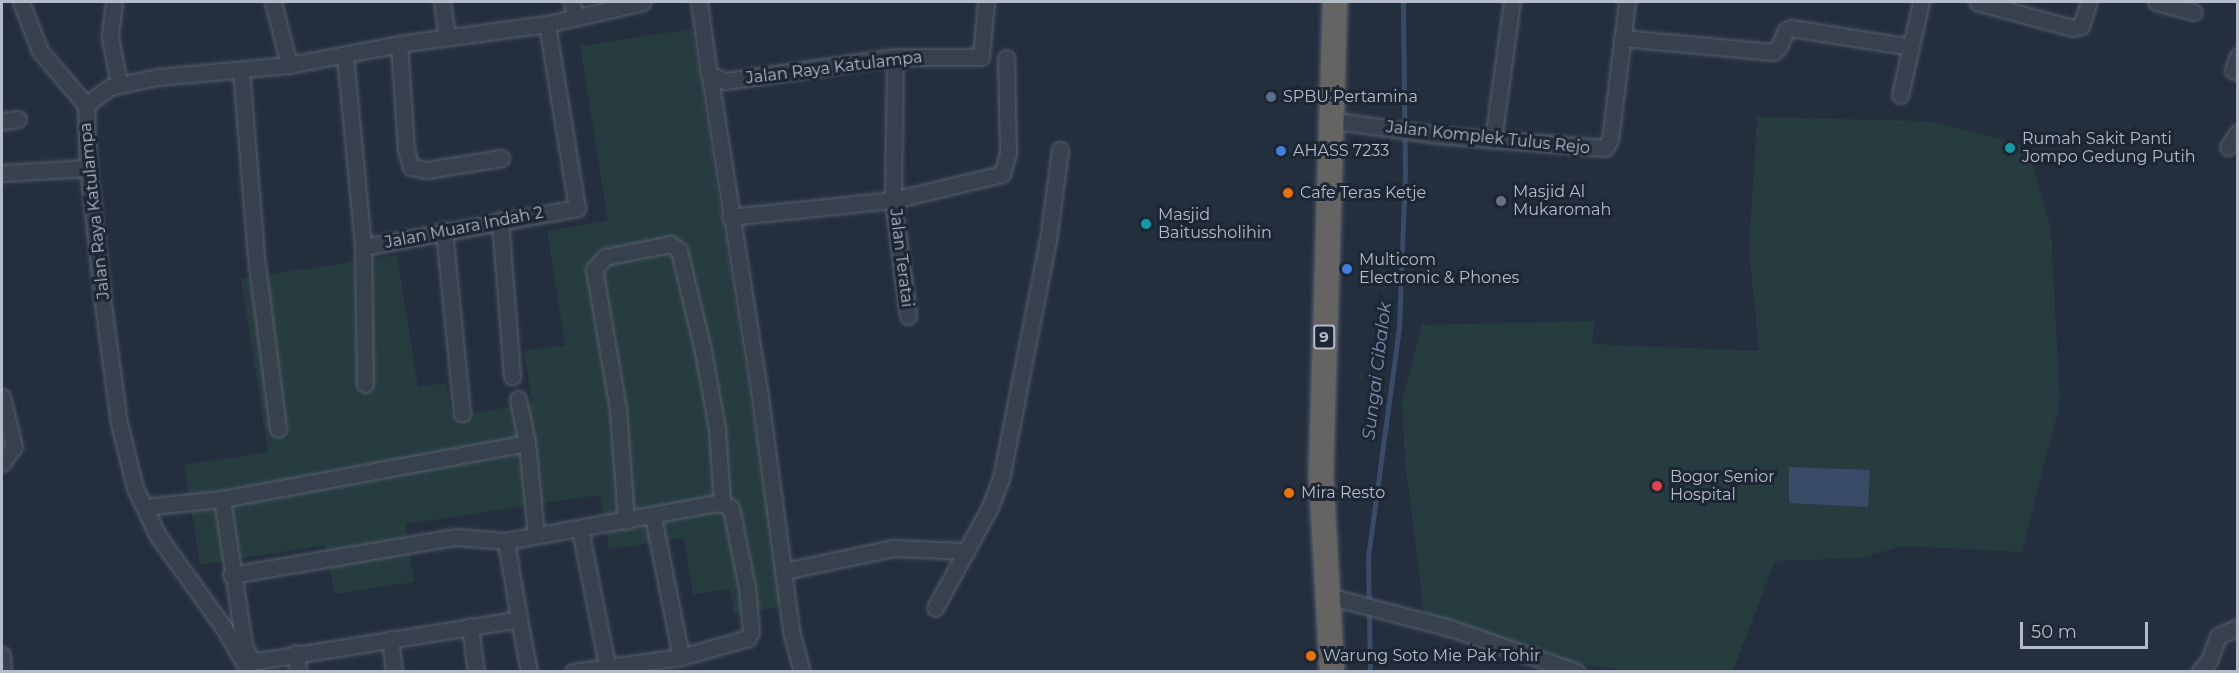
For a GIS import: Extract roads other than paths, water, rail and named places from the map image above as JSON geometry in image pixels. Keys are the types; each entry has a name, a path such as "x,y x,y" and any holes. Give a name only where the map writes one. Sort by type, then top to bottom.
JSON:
{"highway":[{"name":"9","path":"1332,672 1321,472 1335,2"}],"street":[{"path":"21,2 40,51 86,105"},
{"path":"114,2 110,37 119,84"},
{"path":"273,2 289,65"},
{"path":"442,2 447,37"},
{"path":"572,2 575,17"},
{"name":"Jalan Raya Katulampa","path":"249,672 224,628 158,536 135,488 119,423 88,168 86,105 119,84 289,65 399,44 548,24 643,2"},
{"path":"699,2 785,571 791,631 802,672"},
{"name":"Jalan Raya Katulampa","path":"710,77 737,80 896,57 981,57 986,2"},
{"path":"1493,140 1512,2"},
{"name":"Jalan Komplek Tulus Rejo","path":"1330,120 1437,135 1605,148 1610,140 1627,2"},
{"path":"1900,95 1921,2"},
{"path":"1977,2 2073,28 2080,26 2089,2"},
{"path":"2156,2 2194,12"},
{"name":"Jalan Muara Indah 2","path":"345,55 363,247 444,230 577,207 548,24"},
{"path":"1622,38 1773,52 1789,28 1911,47"},
{"path":"399,44 406,150 411,166 427,170 501,158"},
{"path":"2238,56 2233,70 2238,72"},
{"name":"Jalan Teratai","path":"896,57 893,200 908,316"},
{"path":"730,217 893,200 1005,171 1008,153 1006,58"},
{"path":"241,70 256,257 278,429"},
{"path":"2,121 18,118"},
{"path":"2228,147 2238,132"},
{"path":"934,608 997,493 1007,455 1055,204 1060,150"},
{"path":"2,173 88,168"},
{"path":"500,220 512,377"},
{"path":"444,230 462,413"},
{"path":"626,521 618,409 594,269 605,257 670,244 679,250 703,351 717,429 722,503"},
{"path":"363,247 365,384"},
{"path":"2,397 14,447 2,464"},
{"path":"518,399 527,443 536,535"},
{"path":"153,506 222,499 527,443"},
{"path":"222,499 231,575 249,657 263,661 296,653 519,619"},
{"path":"231,575 456,537 506,541 653,517 722,503 731,508 735,520 751,634 740,642 681,657 607,665 573,672"},
{"path":"653,517 681,657"},
{"path":"580,529 607,665"},
{"path":"506,541 529,672"},
{"path":"785,571 893,548 967,551"},
{"path":"1328,596 1360,607 1450,628 1577,672"},
{"path":"470,626 476,672"},
{"path":"2199,672 2209,661 2218,636 2238,627"},
{"path":"390,639 394,672"},
{"path":"296,653 298,672"},
{"path":"2,655 3,672"}],"water":[{"path":"1789,467 1870,470 1868,507 1789,503"}],"waterway":[{"name":"Sungai Cibalok","path":"1370,672 1368,557 1399,328 1405,174 1403,2"}],"place":[{"name":"SPBU Pertamina","path":"1271,97"},
{"name":"Rumah Sakit Panti Jompo Gedung Putih","path":"2010,148"},
{"name":"AHASS 7233","path":"1281,151"},
{"name":"Cafe Teras Ketje","path":"1288,193"},
{"name":"Masjid Al Mukaromah","path":"1501,201"},
{"name":"Masjid Baitussholihin","path":"1146,224"},
{"name":"Multicom Electronic & Phones","path":"1347,269"},
{"name":"Bogor Senior Hospital","path":"1657,486"},
{"name":"Mira Resto","path":"1289,493"},
{"name":"Warung Soto Mie Pak Tohir","path":"1311,656"}]}
